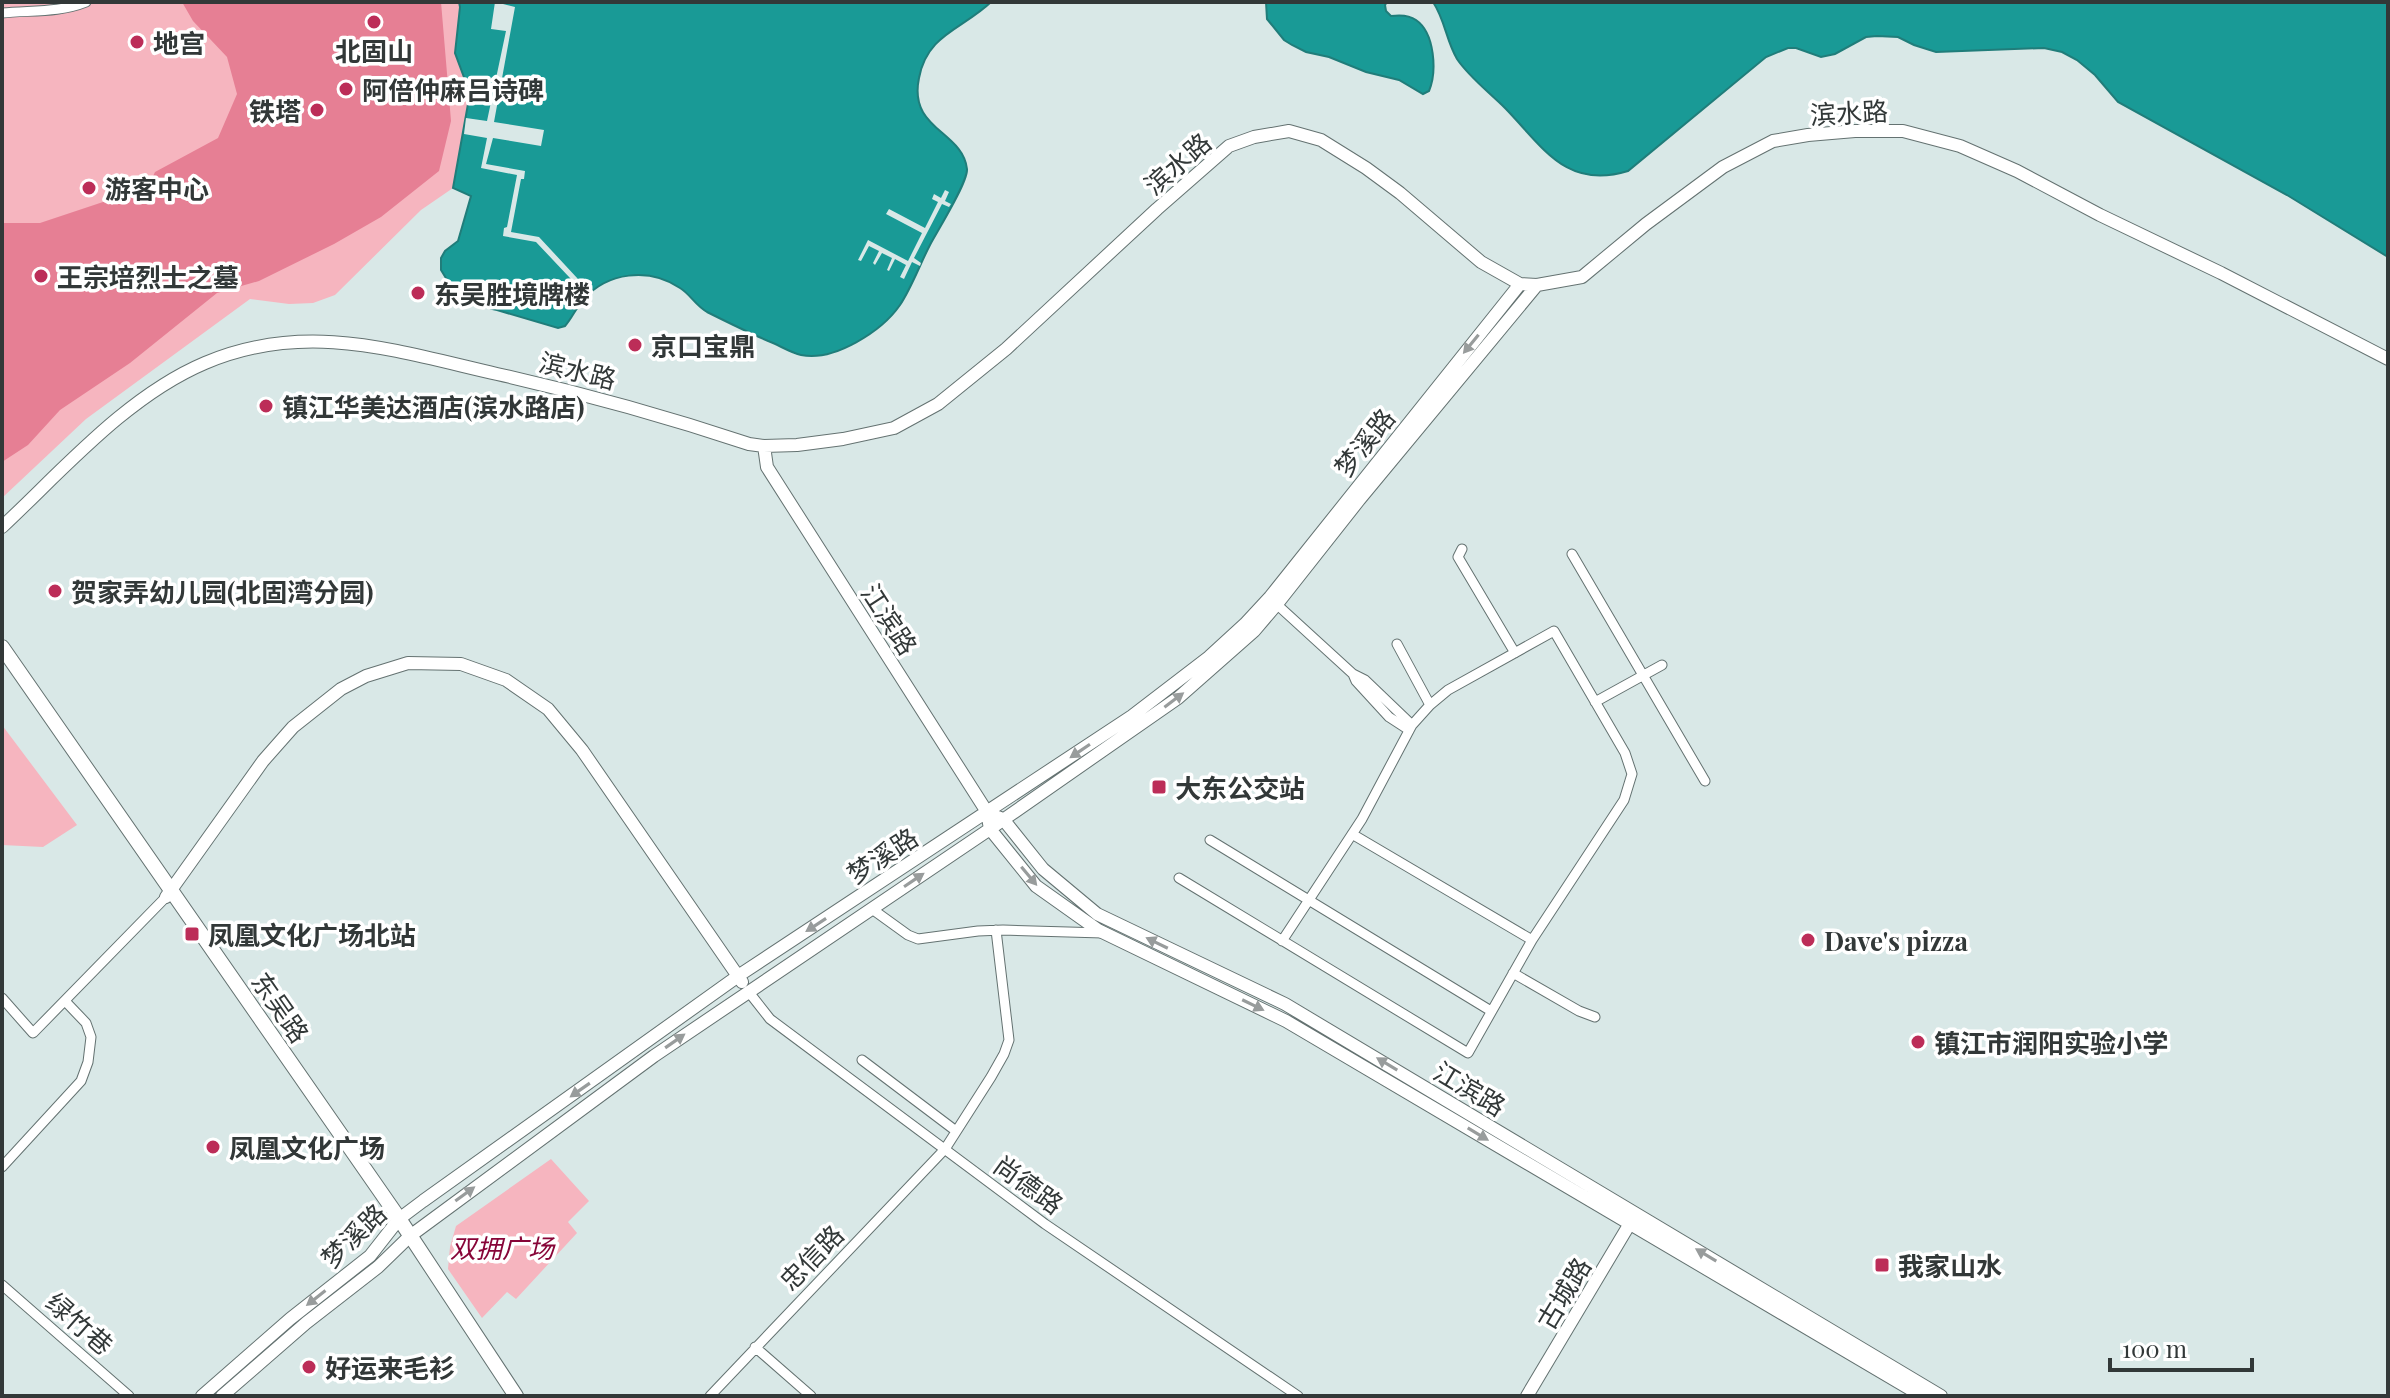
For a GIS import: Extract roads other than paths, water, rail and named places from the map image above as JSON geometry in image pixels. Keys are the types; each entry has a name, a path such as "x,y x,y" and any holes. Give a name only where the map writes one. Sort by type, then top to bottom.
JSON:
{"main road":[{"name":"滨水路","path":"2,527 95,439 169,382 205,363 249,349 306,341 346,342 398,351 621,404 749,444 797,445 894,428 938,404 975,377 1229,146 1254,137 1289,131 1321,140 1400,193 1481,262 1520,284 1537,285 1582,277 1713,174 1773,141 1855,131 1903,131 1960,146 2017,171 2388,359"},
{"name":"梦溪路","path":"222,1396 306,1323 378,1267 407,1239 654,1056 1178,698 1254,631 1352,491 1520,284"},
{"name":"梦溪路","path":"202,1396 290,1319 370,1256 397,1223 737,976 1169,689 1274,601 1537,285"},
{"name":"江滨路","path":"764,446 767,467 987,812 990,829 1036,886 1105,933 1286,1021 1922,1396"},
{"name":"东吴路","path":"2,647 397,1223 507,1396"},
{"name":"东吴路","path":"2,660 169,894"},
{"path":"169,894 263,761 293,727 341,689 366,676 408,663 461,664 506,680 548,709 582,750 748,991"},
{"name":"江滨路","path":"987,812 1003,819 1043,869 1097,914 1285,1004 1941,1396"},
{"name":"古城路","path":"1527,1396 1637,1213"},
{"name":"东吴路","path":"407,1239 516,1396"}],"street":[{"path":"2,13 45,11 86,2"},
{"path":"1462,549 1458,557 1515,653"},
{"path":"1572,554 1705,781"},
{"path":"1274,601 1353,674 1389,717 1410,728"},
{"path":"1179,878 1282,941 1468,1053 1532,940 1624,800 1632,774 1625,753 1554,631 1448,690 1430,705 1410,728 1352,834 1282,941"},
{"path":"1397,644 1430,705"},
{"path":"1595,702 1662,665"},
{"path":"1352,834 1532,940"},
{"path":"1210,840 1491,1011"},
{"path":"2,998 33,1033 169,894"},
{"path":"872,909 918,939 996,930 1105,933"},
{"name":"忠信路","path":"710,1396 945,1149 998,1066 1009,1040 996,930"},
{"path":"1513,973 1595,1017"},
{"name":"尚德路","path":"748,991 770,1019 1045,1224 1298,1396"},
{"path":"2,1167 81,1081 88,1062 91,1037 86,1023 65,1001"},
{"path":"862,1060 956,1131"},
{"name":"绿竹巷","path":"2,1285 129,1396"},
{"path":"755,1347 811,1396"}],"water":[{"path":"459,2 991,2 938,42 923,63 919,78 921,109 963,156 966,175 900,305 869,334 828,354 801,355 791,351 707,312 684,290 668,281 642,275 616,278 604,283 583,300 565,326 558,328 464,303 441,270 441,258 445,251 458,241 471,196 453,188 468,104 468,88 455,53"},
{"path":"1266,2 1387,2 1386,11 1391,16 1413,18 1427,34 1433,53 1429,91 1423,94 1399,80 1366,72 1292,45 1267,19"},
{"path":"1433,2 2388,2 2388,257 2287,195 2118,102 2095,75 2077,60 2044,48 1936,52 1898,37 1877,36 1866,37 1835,54 1821,57 1788,48 1766,57 1628,171 1588,175 1572,170 1544,150 1467,72 1453,52"}],"place":[{"name":"北固山","path":"374,22"},
{"name":"地宫","path":"137,42"},
{"name":"阿倍仲麻吕诗碑","path":"346,89"},
{"name":"铁塔","path":"317,110"},
{"name":"游客中心","path":"89,188"},
{"name":"王宗培烈士之墓","path":"41,276"},
{"name":"东吴胜境牌楼","path":"418,293"},
{"name":"京口宝鼎","path":"635,345"},
{"name":"镇江华美达酒店(滨水路店)","path":"266,406"},
{"name":"贺家弄幼儿园(北固湾分园)","path":"55,591"},
{"name":"大东公交站","path":"1159,787"},
{"name":"凤凰文化广场北站","path":"192,934"},
{"name":"Dave's pizza","path":"1808,940"},
{"name":"镇江市润阳实验小学","path":"1918,1042"},
{"name":"凤凰文化广场","path":"213,1147"},
{"name":"我家山水","path":"1882,1265"},
{"name":"好运来毛衫","path":"309,1367"}],"park label":[{"name":"双拥广场","path":"502,1247"}]}
